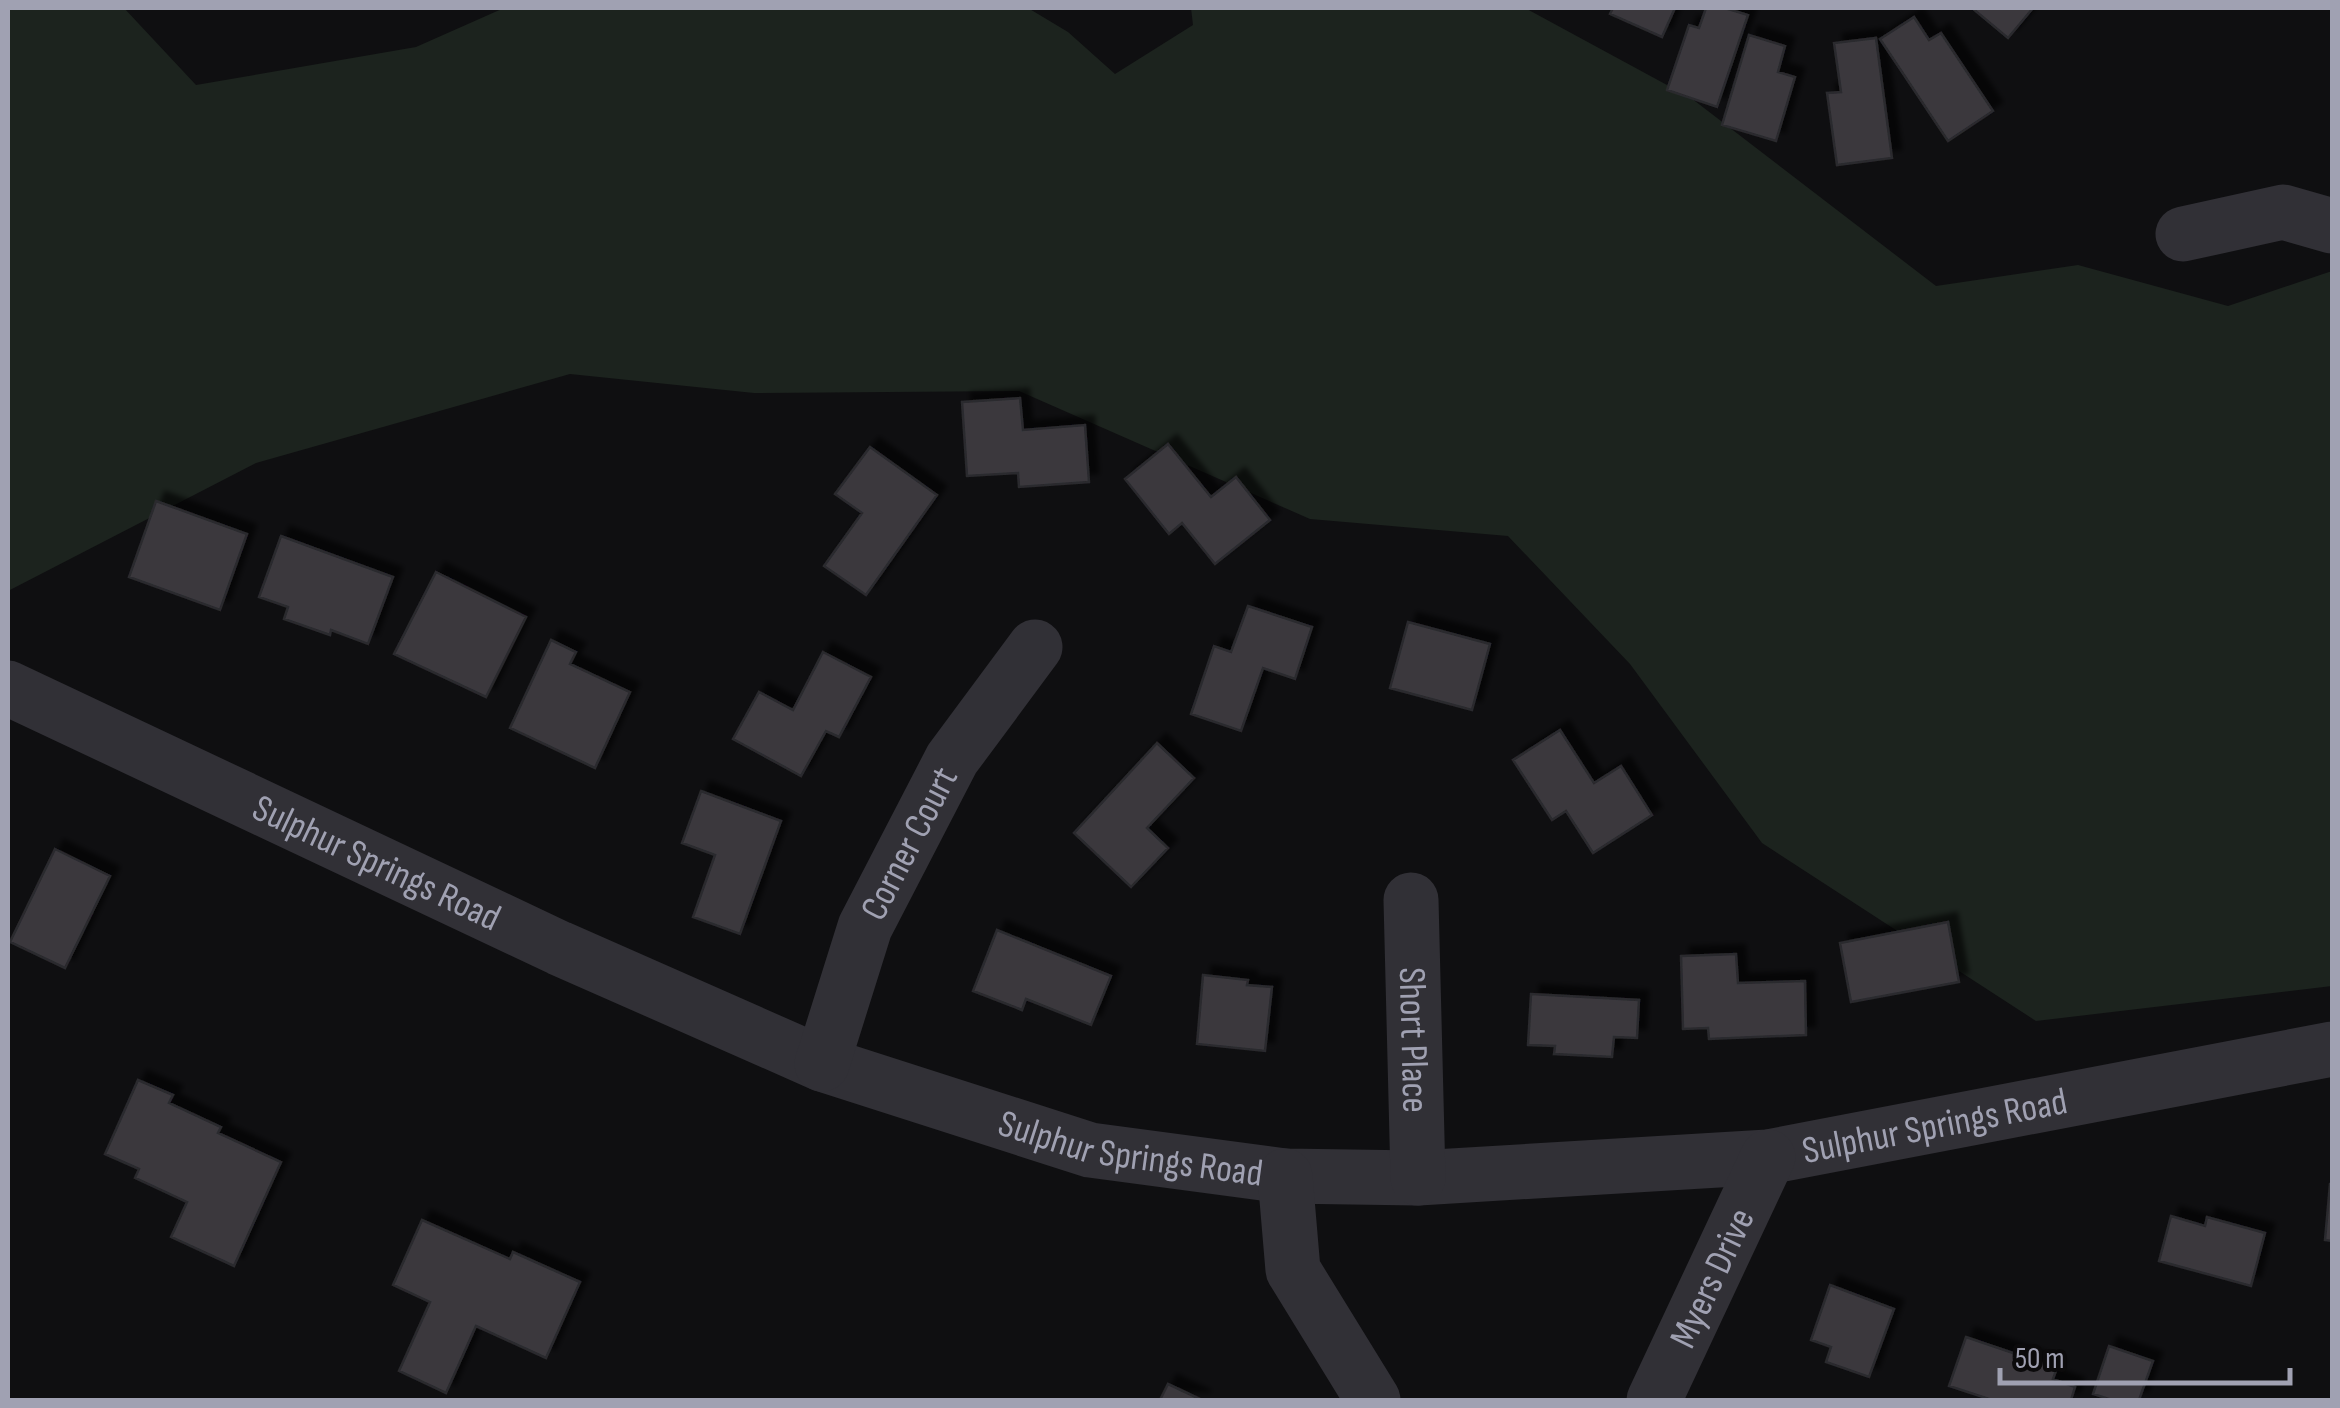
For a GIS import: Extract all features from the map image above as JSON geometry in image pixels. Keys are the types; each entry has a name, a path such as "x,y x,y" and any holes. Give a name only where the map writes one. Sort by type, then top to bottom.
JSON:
{"street":[{"path":"2183,234 2283,212 2332,226"},
{"name":"Corner Court","path":"822,1064 873,910 952,759 1036,647"},
{"name":"Sulphur Springs Road","path":"8,688 560,948 822,1064 1090,1150 1285,1176 1418,1178 1768,1157 2332,1049"},
{"name":"Short Place","path":"1411,900 1418,1178"},
{"name":"Myers Drive","path":"1654,1400 1768,1157"},
{"path":"1285,1176 1293,1270 1373,1400"}],"shaded area":[{"path":"8,8 124,8 196,85 416,47 504,8 1028,8 1068,32 1115,74 1193,25 1191,8 1525,8 1691,98 1936,286 2078,265 2228,306 2332,271 2332,986 2036,1021 1762,843 1630,664 1508,536 1310,519 1019,391 754,393 570,374 256,463 8,591"}],"building":[{"path":"1613,8 1675,8 1662,37 1610,14"},
{"path":"1706,8 1725,8 1748,15 1717,107 1667,90 1689,25 1699,28"},
{"path":"1972,8 2033,8 2008,38"},
{"path":"1914,17 1929,40 1941,33 1993,111 1948,141 1880,39"},
{"path":"1749,35 1785,46 1778,72 1795,77 1776,141 1722,125"},
{"path":"1876,38 1892,158 1837,165 1827,93 1841,92 1834,43"},
{"path":"1020,398 1023,430 1085,425 1089,482 1019,487 1018,473 967,476 962,402"},
{"path":"1168,444 1211,497 1236,477 1270,520 1215,564 1182,523 1169,534 1125,479"},
{"path":"870,447 937,495 866,595 824,566 862,513 835,494"},
{"path":"156,501 247,534 220,610 129,577"},
{"path":"281,536 393,577 368,644 284,619 288,607 259,597"},
{"path":"436,572 526,617 486,697 394,654"},
{"path":"1248,606 1312,627 1295,679 1263,668 1241,731 1191,714 1214,646 1231,652"},
{"path":"1408,622 1490,644 1472,710 1390,688"},
{"path":"551,640 576,652 570,664 630,692 595,768 510,728"},
{"path":"823,652 871,677 839,737 826,731 801,776 733,739 759,692 793,710"},
{"path":"1560,730 1594,783 1621,766 1652,815 1593,853 1566,811 1552,820 1513,760"},
{"path":"1157,743 1194,778 1147,828 1168,848 1131,887 1074,833"},
{"path":"701,791 781,821 740,934 693,917 715,855 682,843"},
{"path":"55,849 110,876 65,968 10,942"},
{"path":"1948,922 1959,982 1851,1002 1840,943"},
{"path":"997,930 1111,976 1091,1025 1026,999 1022,1010 973,991"},
{"path":"1736,954 1738,983 1805,981 1806,1035 1709,1039 1708,1028 1683,1029 1681,956"},
{"path":"1203,975 1272,987 1265,1051 1197,1044"},
{"path":"1531,994 1639,1000 1637,1038 1614,1037 1612,1057 1554,1054 1555,1046 1528,1045"},
{"path":"138,1080 173,1095 169,1103 221,1127 218,1133 281,1162 234,1266 171,1237 187,1202 135,1178 139,1169 105,1154"},
{"path":"2332,1184 2332,1241 2325,1240"},
{"path":"2171,1216 2205,1226 2207,1217 2265,1233 2251,1286 2159,1261"},
{"path":"422,1220 510,1259 513,1252 580,1282 546,1358 476,1326 446,1393 399,1371 430,1302 393,1285"},
{"path":"1830,1285 1894,1309 1869,1377 1826,1362 1831,1347 1811,1340"},
{"path":"1966,1337 2057,1368 2053,1379 2075,1387 2071,1400 1992,1400 1949,1386"},
{"path":"2109,1346 2153,1361 2139,1400 2112,1400 2093,1394"},
{"path":"1168,1384 1202,1400 1160,1400"}]}
